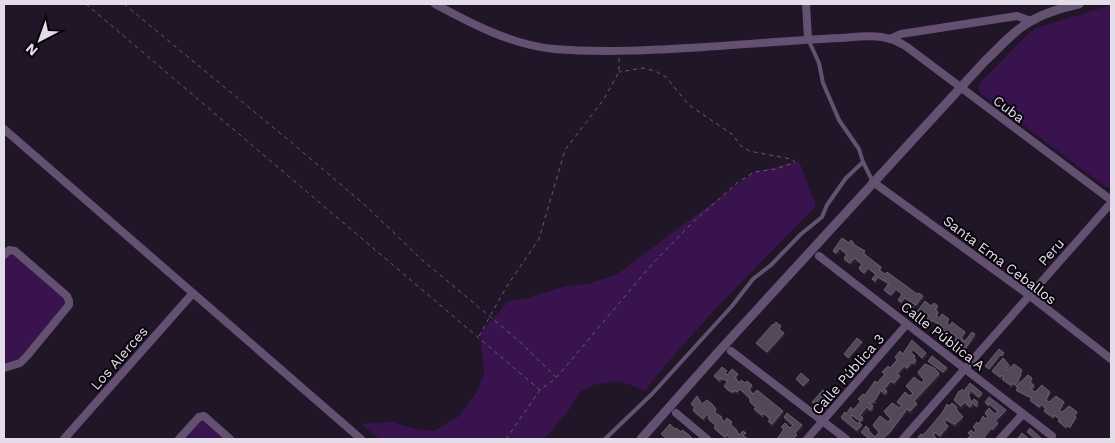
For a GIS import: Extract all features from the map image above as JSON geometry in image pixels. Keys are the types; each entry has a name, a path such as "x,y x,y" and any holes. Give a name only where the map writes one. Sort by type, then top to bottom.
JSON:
{"street":[{"path":"435,4 488,30 530,44 565,50 704,47 878,36 890,39 901,34 1017,16 1031,20"},
{"path":"806,4 808,39"},
{"path":"641,439 873,182 1013,34 1031,20 1078,4"},
{"name":"Cuba","path":"890,39 907,47 1111,202"},
{"path":"4,129 361,439"},
{"name":"Santa Ema Ceballos","path":"873,182 1029,296 1111,359"},
{"name":"Peru","path":"903,439 1111,202"},
{"path":"4,255 9,250 15,251 67,296 69,305 27,356 20,362 4,368"},
{"name":"Calle Pública A","path":"819,256 1052,436"},
{"name":"Los Alerces","path":"64,439 192,293"},
{"name":"Calle Pública 3","path":"807,439 907,324"},
{"path":"731,351 846,439"},
{"path":"676,413 707,439"},
{"path":"1000,439 1023,414"},
{"path":"180,439 199,417 204,416 230,439"}],"lane":[{"path":"808,39 819,63 823,83 838,120 859,149 873,182"},
{"path":"605,439 652,394 732,306 753,279 771,265 822,217 827,205 846,178 863,162"}],"path":[{"path":"86,4 540,390"},
{"path":"124,4 366,206 421,259 518,340 556,378"},
{"path":"479,337 507,286 539,239 565,150 604,99 619,72 619,50"},
{"path":"506,439 540,390 556,378 654,263 692,223 737,184 754,172 776,169 795,162 792,159 749,152 740,145 733,135 689,105 666,77 655,71 643,68 619,72"}],"shaded area":[{"path":"1111,5 1111,188 1106,187 980,93 978,87 1036,28"},
{"path":"799,161 816,206 719,305 661,370 645,391 629,384 615,381 593,385 580,392 567,413 544,439 380,439 361,424 392,422 415,429 434,431 459,416 477,392 484,372 480,334 509,301 524,299 566,286 587,284 616,275 754,172"},
{"path":"9,250 69,301 27,356 4,368 4,255"},
{"path":"199,417 230,439 180,439"}],"building":[{"path":"842,238 849,243 851,240 853,244 865,251 863,253 881,267 879,270 885,274 887,272 917,294 919,293 923,296 916,305 905,298 901,302 898,300 902,294 896,289 891,295 884,290 889,283 878,277 875,281 872,279 876,274 868,268 864,273 859,268 862,264 855,258 850,263 844,258 847,254 840,248 836,253 833,251"},
{"path":"925,301 931,306 934,303 938,306 935,309 938,312 936,315 939,318 942,314 949,319 946,323 950,326 952,322 965,332 961,338 965,341 972,332 975,334 965,349 958,342 956,345 953,343 957,337 950,332 946,337 939,332 943,327 932,320 929,325 925,322 929,316 922,311 919,317 915,314"},
{"path":"911,304 914,307 910,312 906,310"},
{"path":"776,322 781,326 779,329 784,333 767,352 756,343"},
{"path":"857,338 862,342 848,358 844,354"},
{"path":"912,340 926,353 922,358 913,349 910,352 915,356 913,358 916,360 907,368 904,366 897,374 900,376 894,383 891,381 884,389 887,391 884,393 881,390 875,400 869,403 873,406 870,410 867,407 860,415 863,418 860,421 852,415 850,417 862,425 857,430 841,417 851,407 853,410 861,401 858,399 863,394 865,395 875,381 877,383 885,374 882,372 888,366 890,368 897,360 895,357 900,351 903,354"},
{"path":"999,349 1004,353 1002,356 1000,355 989,369 985,366"},
{"path":"932,356 947,368 943,372 928,361"},
{"path":"1003,358 1009,365 1005,370 1014,364 1022,370 1019,380 1015,385 1012,383 1011,385 1002,379 1004,377 1001,375 1000,377 992,371"},
{"path":"925,364 934,368 939,373 914,401 917,404 910,411 907,409 890,432 882,439 870,439 861,432 866,426 875,437 879,432 873,425 880,416 888,422 891,419 884,411 892,403 900,408 902,406 897,402 905,392 910,396 913,393 906,386 914,377 922,383 924,380 918,372"},
{"path":"722,367 727,371 725,373 727,375 732,369 738,374 735,377 739,383 741,380 745,383 747,381 752,385 749,389 753,394 757,390 783,411 772,424 764,413 762,415 754,409 756,407 750,402 750,398 740,389 737,392 728,390 724,386 728,381 721,378 719,380 714,376"},
{"path":"801,373 809,380 803,386 796,379"},
{"path":"1028,375 1032,378 1030,382 1034,385 1031,389 1033,391 1035,392 1042,385 1050,392 1046,400 1049,402 1056,396 1064,402 1059,411 1062,412 1069,406 1077,412 1070,427 1067,425 1066,427 1058,421 1060,419 1044,411 1046,408 1041,404 1039,407 1030,400 1032,398 1016,390 1018,388 1016,386"},
{"path":"970,383 982,393 979,397 971,390 968,393 971,402 974,399 978,402 976,406 973,403 970,407 965,402 961,406 954,400 959,391 962,389 964,391"},
{"path":"823,390 827,393 816,406 812,402"},
{"path":"697,396 702,404 707,400 712,404 716,409 714,412 722,417 724,422 727,418 732,422 730,424 739,435 743,431 746,433 743,436 749,439 729,439 727,434 725,437 714,428 716,425 708,418 710,417 707,414 703,419 693,410 695,407 691,404"},
{"path":"989,397 1006,410 995,421 998,423 993,429 991,428 983,439 966,439 971,436 968,433 971,430 974,433 976,430 973,427 977,422 979,424 983,416 986,419 988,416 985,413 989,408 995,414 998,411 985,402"},
{"path":"952,403 963,417 955,424 947,420 948,418 944,422 948,426 940,436 935,432 933,435 937,439 920,439 918,437 926,432 947,404 949,406"},
{"path":"822,404 827,408 824,410 820,406"},
{"path":"787,413 802,425 795,433 797,435 793,439 777,439 784,429 781,427 785,423 790,428 793,425 784,417"},
{"path":"670,424 681,432 682,430 693,439 667,439 661,434"},
{"path":"1030,428 1042,439 1035,439 1027,432"},
{"path":"1022,433 1029,439 1017,439"}]}
